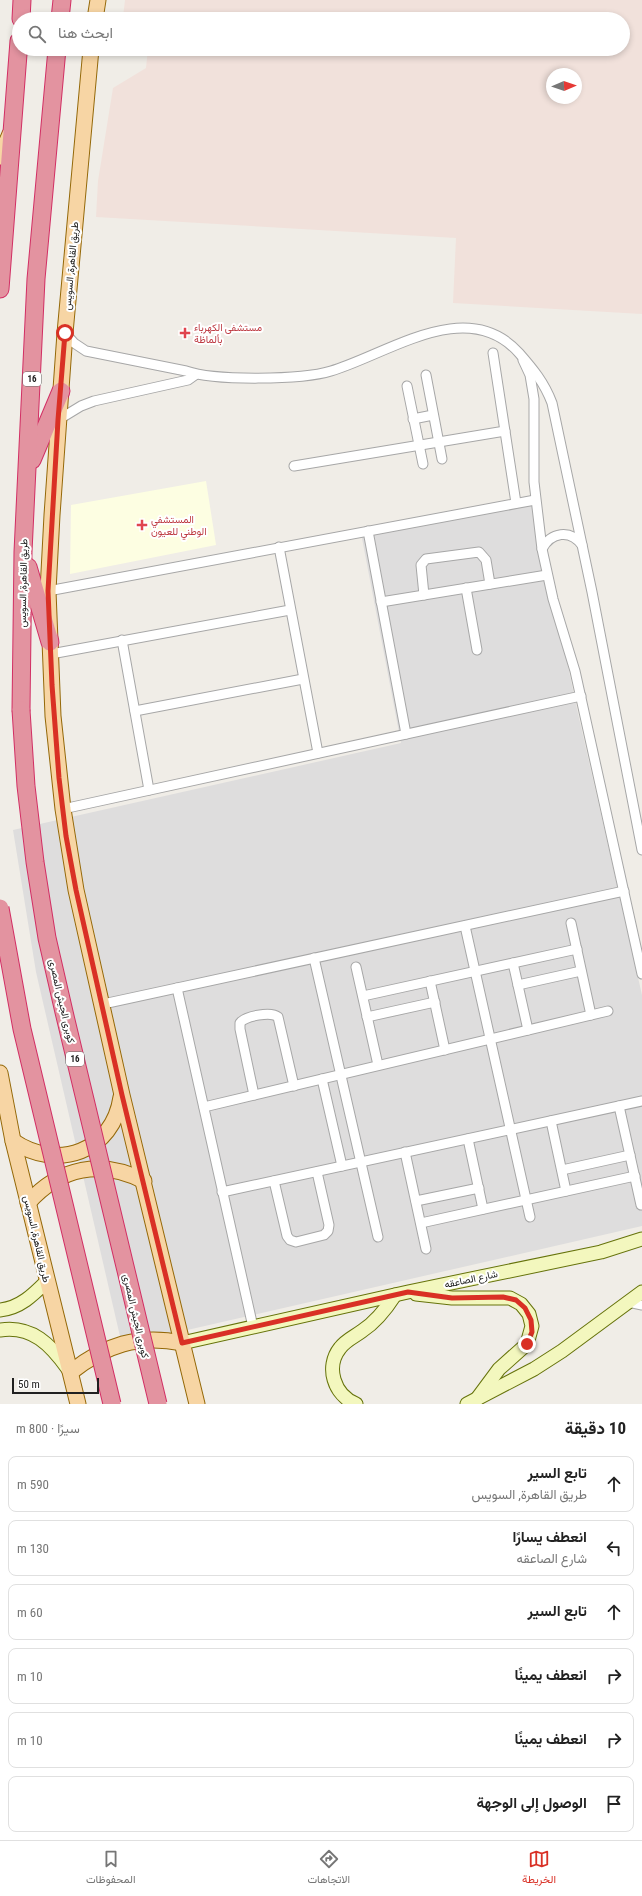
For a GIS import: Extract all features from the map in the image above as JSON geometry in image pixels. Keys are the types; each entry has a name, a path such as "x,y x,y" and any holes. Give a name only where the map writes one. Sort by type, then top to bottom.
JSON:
{"highway":[{"path":"21,12 22,0"},
{"path":"61,12 62,0"},
{"path":"0,289 18,56"},
{"name":"طريق القاهرة, السويس","path":"21,710 23,552 36,279 56,56"},
{"name":"16","path":"28,471 61,392"},
{"name":"16","path":"23,552 50,648"},
{"name":"كوبرى الجيش المصرى","path":"21,710 26,786 33,847 48,938 64,1012 158,1404"},
{"path":"0,908 22,1029 112,1404"}],"main road":[{"path":"96,12 98,0"},
{"name":"طريق القاهرة, السويس","path":"90,56 58,420 48,591 56,747 63,809 76,890 103,1004 122,1095 197,1404"},
{"path":"0,157 13,128"},
{"name":"طريق القاهرة, السويس","path":"0,1073 28,1203 78,1404"},
{"path":"14,1141 23,1148 46,1155 70,1155 82,1151 92,1145 110,1128 120,1107 122,1095"},
{"path":"28,1203 42,1189 58,1178 82,1170 94,1168 120,1171 144,1181"},
{"path":"71,1372 98,1353 128,1342 161,1340 182,1343"}],"street":[{"path":"65,333 74,343 86,351 186,371 195,375 258,377 305,376 323,373 375,355 427,333 452,328 481,330 498,336 513,345 539,376 552,403 582,545 642,850"},
{"path":"493,353 516,503"},
{"path":"520,354 530,376 534,399 532,447 535,500 547,575 581,696 642,974"},
{"path":"58,420 81,406 98,400 188,380 195,375"},
{"path":"426,375 442,459"},
{"path":"407,386 423,464"},
{"path":"413,420 433,415"},
{"path":"294,466 505,431"},
{"path":"48,591 535,500"},
{"path":"368,531 406,734"},
{"path":"542,549 549,539 560,534 573,536 582,545"},
{"path":"279,547 318,753"},
{"path":"424,595 421,565 426,559 479,552 486,560 490,584"},
{"path":"381,602 547,575"},
{"path":"466,588 478,650"},
{"path":"50,648 122,640 290,610"},
{"path":"122,640 149,790"},
{"path":"135,711 303,679"},
{"path":"63,809 581,696"},
{"path":"103,1004 624,891"},
{"path":"571,923 591,1015"},
{"path":"465,926 530,1217"},
{"path":"363,996 577,950"},
{"path":"314,958 342,1074 378,1237"},
{"path":"513,963 528,1030"},
{"path":"356,967 378,1066"},
{"path":"518,985 581,971"},
{"path":"430,981 445,1050"},
{"path":"177,988 252,1326"},
{"path":"368,1017 435,1002"},
{"path":"204,1107 608,1011"},
{"path":"254,1095 240,1023 244,1019 270,1013 278,1017 294,1086"},
{"path":"322,1079 342,1166"},
{"path":"222,1192 642,1101"},
{"path":"619,1106 641,1205"},
{"path":"551,1121 566,1191"},
{"path":"468,1139 483,1209"},
{"path":"405,1152 426,1249"},
{"path":"562,1170 630,1155"},
{"path":"274,1181 287,1236 290,1240 296,1242 324,1235 328,1230 329,1225 317,1172"},
{"path":"421,1223 635,1176"},
{"path":"416,1201 479,1188"},
{"name":"شارع الصاعقه","path":"182,1343 408,1292 601,1252 642,1240"},
{"path":"0,1310 12,1308 27,1300 47,1281"},
{"path":"408,1292 452,1298 503,1297 516,1300 525,1308 532,1326 527,1344 494,1374 472,1402"},
{"path":"472,1402 534,1369 562,1351 642,1292"},
{"path":"356,1404 346,1399 337,1388 332,1374 334,1360 340,1347 371,1324 395,1295"},
{"path":"628,1302 642,1305"},
{"path":"0,1330 21,1330 37,1336 50,1345 71,1372"}],"shaded area":[{"path":"125,0 642,0 642,314 453,303 456,238 96,217 98,181 113,88 146,68 147,56 630,56 630,12 124,12"},
{"name":"المستشفي الوطني للعيون","path":"206,481 216,545 70,574 71,505"},
{"path":"533,499 577,709 642,995 642,1226 122,1345 36,972 13,830 401,743 361,533"}],"place":[{"name":"مستشفى الكهرباء بألماظة","path":"185,333"},
{"name":"المستشفي الوطني للعيون","path":"142,525"}],"route":[{"path":"65,333 58,420 48,591 52,685 59,778 66,836 76,890 103,1004 122,1095 182,1343 408,1292 438,1297 467,1299 503,1297 516,1300 525,1308 531,1320 532,1332 527,1344"}]}
